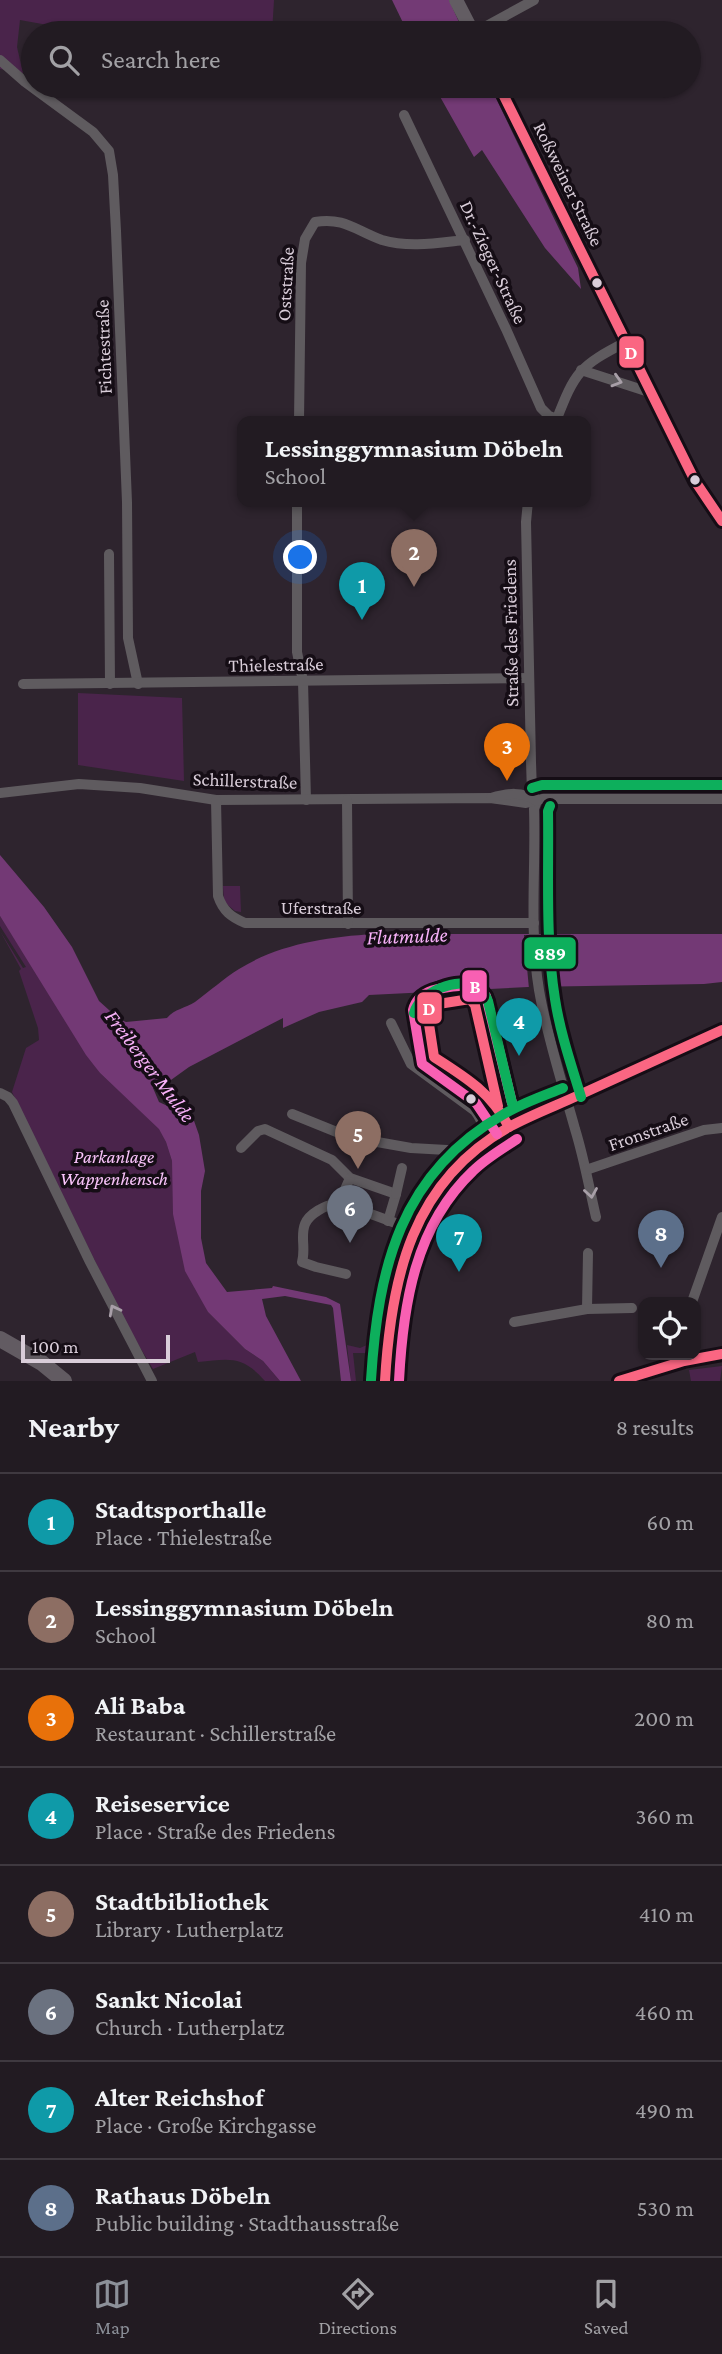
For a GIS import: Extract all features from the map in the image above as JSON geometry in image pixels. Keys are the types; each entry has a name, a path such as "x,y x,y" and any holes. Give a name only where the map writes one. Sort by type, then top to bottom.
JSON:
{"main road":[{"path":"456,0 467,21"},
{"name":"Roßweiner Straße","path":"505,98 695,481 722,521"},
{"path":"0,1339 42,1363 64,1381"}],"street":[{"path":"495,21 534,0"},
{"name":"Fichtestraße","path":"0,60 21,78"},
{"name":"Fichtestraße","path":"47,98 93,132 109,151 113,175 127,502 128,638 138,684"},
{"name":"Dr.-Zieger-Straße","path":"404,114 541,408 549,416"},
{"name":"Oststraße","path":"299,416 301,263 305,239 315,222 330,219 381,240 408,245 464,240"},
{"path":"558,416 569,387 581,370 599,356 626,342"},
{"path":"581,370 652,393"},
{"path":"297,507 297,652 303,681 306,800"},
{"name":"Straße des Friedens","path":"527,507 532,792 537,802 534,809 534,935 539,989 554,1062 568,1101 596,1217"},
{"path":"109,554 110,684"},
{"name":"Thielestraße","path":"23,684 529,677"},
{"name":"Schillerstraße","path":"0,793 59,785 113,785 216,800 490,799 507,793 529,796 537,802 542,799 722,799"},
{"name":"Uferstraße","path":"216,800 218,896 228,914 245,923 534,923"},
{"path":"346,800 348,924"},
{"path":"391,1023 411,1064 475,1111 483,1122 483,1144"},
{"path":"385,1381 389,1322 396,1280 415,1228 442,1184 462,1162 509,1127 722,1030"},
{"path":"0,1093 13,1103 89,1262 152,1381"},
{"path":"292,1114 349,1137 411,1148 447,1150 462,1162"},
{"name":"Fronstraße","path":"586,1170 704,1130 722,1128"},
{"path":"241,1148 258,1130 270,1129 332,1160 350,1178 396,1194"},
{"path":"388,1221 402,1168"},
{"path":"346,1274 302,1262 306,1248 303,1238 309,1216 339,1203 350,1178"},
{"path":"339,1203 415,1228 475,1236"},
{"path":"694,1297 722,1217"},
{"path":"587,1309 588,1253"},
{"path":"514,1321 587,1309 632,1308"},
{"path":"701,1356 722,1354"},
{"path":"619,1381 679,1360"}],"green space":[{"path":"0,0 274,0 273,21 20,20 17,47 21,73 0,69"},
{"path":"78,693 182,698 184,781 78,765"},
{"path":"223,886 240,886 241,912 235,911 224,902"},
{"name":"Parkanlage Wappenhensch","path":"0,916 100,1073 160,1129 172,1161 174,1185 200,1294 208,1312 245,1349 263,1361 280,1381 265,1381 249,1367 235,1361 198,1362 195,1352 153,1369 126,1324 12,1092 26,1048 39,1040 38,1028 19,971 21,969 0,931 23,968 26,967 0,926"},
{"path":"347,1345 360,1348 367,1345 375,1348 374,1369 372,1353 353,1353 356,1381 351,1381"},
{"path":"722,1366 720,1381 691,1381 689,1370"}],"shaded area":[{"path":"392,0 449,0 459,21 402,21"},
{"path":"441,98 496,98 578,268 581,289 545,248 482,150 474,157"}],"water":[{"path":"0,855 44,907 72,947 99,1001 126,1022 167,1018 195,1002 239,969 270,953 304,943 374,934 722,934 722,982 528,987 369,995 362,1002 319,1012 283,1028 283,1018 189,1067 164,1085 153,1088 159,1102 193,1118 205,1171 201,1191 201,1238 206,1263 227,1292 273,1286 326,1297 340,1304 351,1381 341,1381 331,1305 285,1296 262,1299 266,1316 301,1381 280,1381 263,1361 245,1349 208,1312 185,1271 173,1214 172,1161 166,1142 159,1129 100,1073 86,1055 0,916"}],"pier":[{"path":"524,935 544,935 548,989 529,989"}],"transit line":[{"name":"D","path":"505,98 695,481 722,521"},
{"name":"889","path":"532,788 542,785 722,785"},
{"name":"889","path":"550,806 548,905 552,976 560,1024 581,1097"},
{"name":"889","path":"414,1013 424,999 441,988 460,983 481,990 488,1001 512,1103"},
{"name":"B","path":"497,1134 476,1103 422,1064 413,1010 422,996 436,989 470,985 478,987 486,996 512,1103"},
{"name":"D","path":"498,1106 475,1005 470,999 432,1005 427,1011 434,1057 486,1095 509,1127"},
{"name":"D","path":"385,1381 393,1305 401,1270 413,1236 429,1204 450,1175 476,1149 509,1127 722,1030"},
{"name":"889","path":"371,1380 374,1339 389,1263 401,1228 418,1195 440,1165 469,1138 511,1110 563,1088"},
{"name":"B","path":"399,1381 409,1295 425,1241 453,1193 478,1166 517,1139"},
{"name":"D","path":"619,1381 684,1361 722,1354"}],"place":[{"name":"Lessinggymnasium Döbeln","path":"414,587"},
{"name":"Stadtsporthalle","path":"362,620"},
{"name":"Ali Baba","path":"507,781"},
{"name":"Reiseservice","path":"519,1056"},
{"name":"Stadtbibliothek","path":"358,1169"},
{"name":"Sankt Nicolai","path":"350,1243"},
{"name":"Rathaus Döbeln","path":"661,1268"},
{"name":"Alter Reichshof","path":"459,1272"}],"water label":[{"name":"Flutmulde","path":"407,936"},
{"name":"Freiberger Mulde","path":"150,1066"}]}
